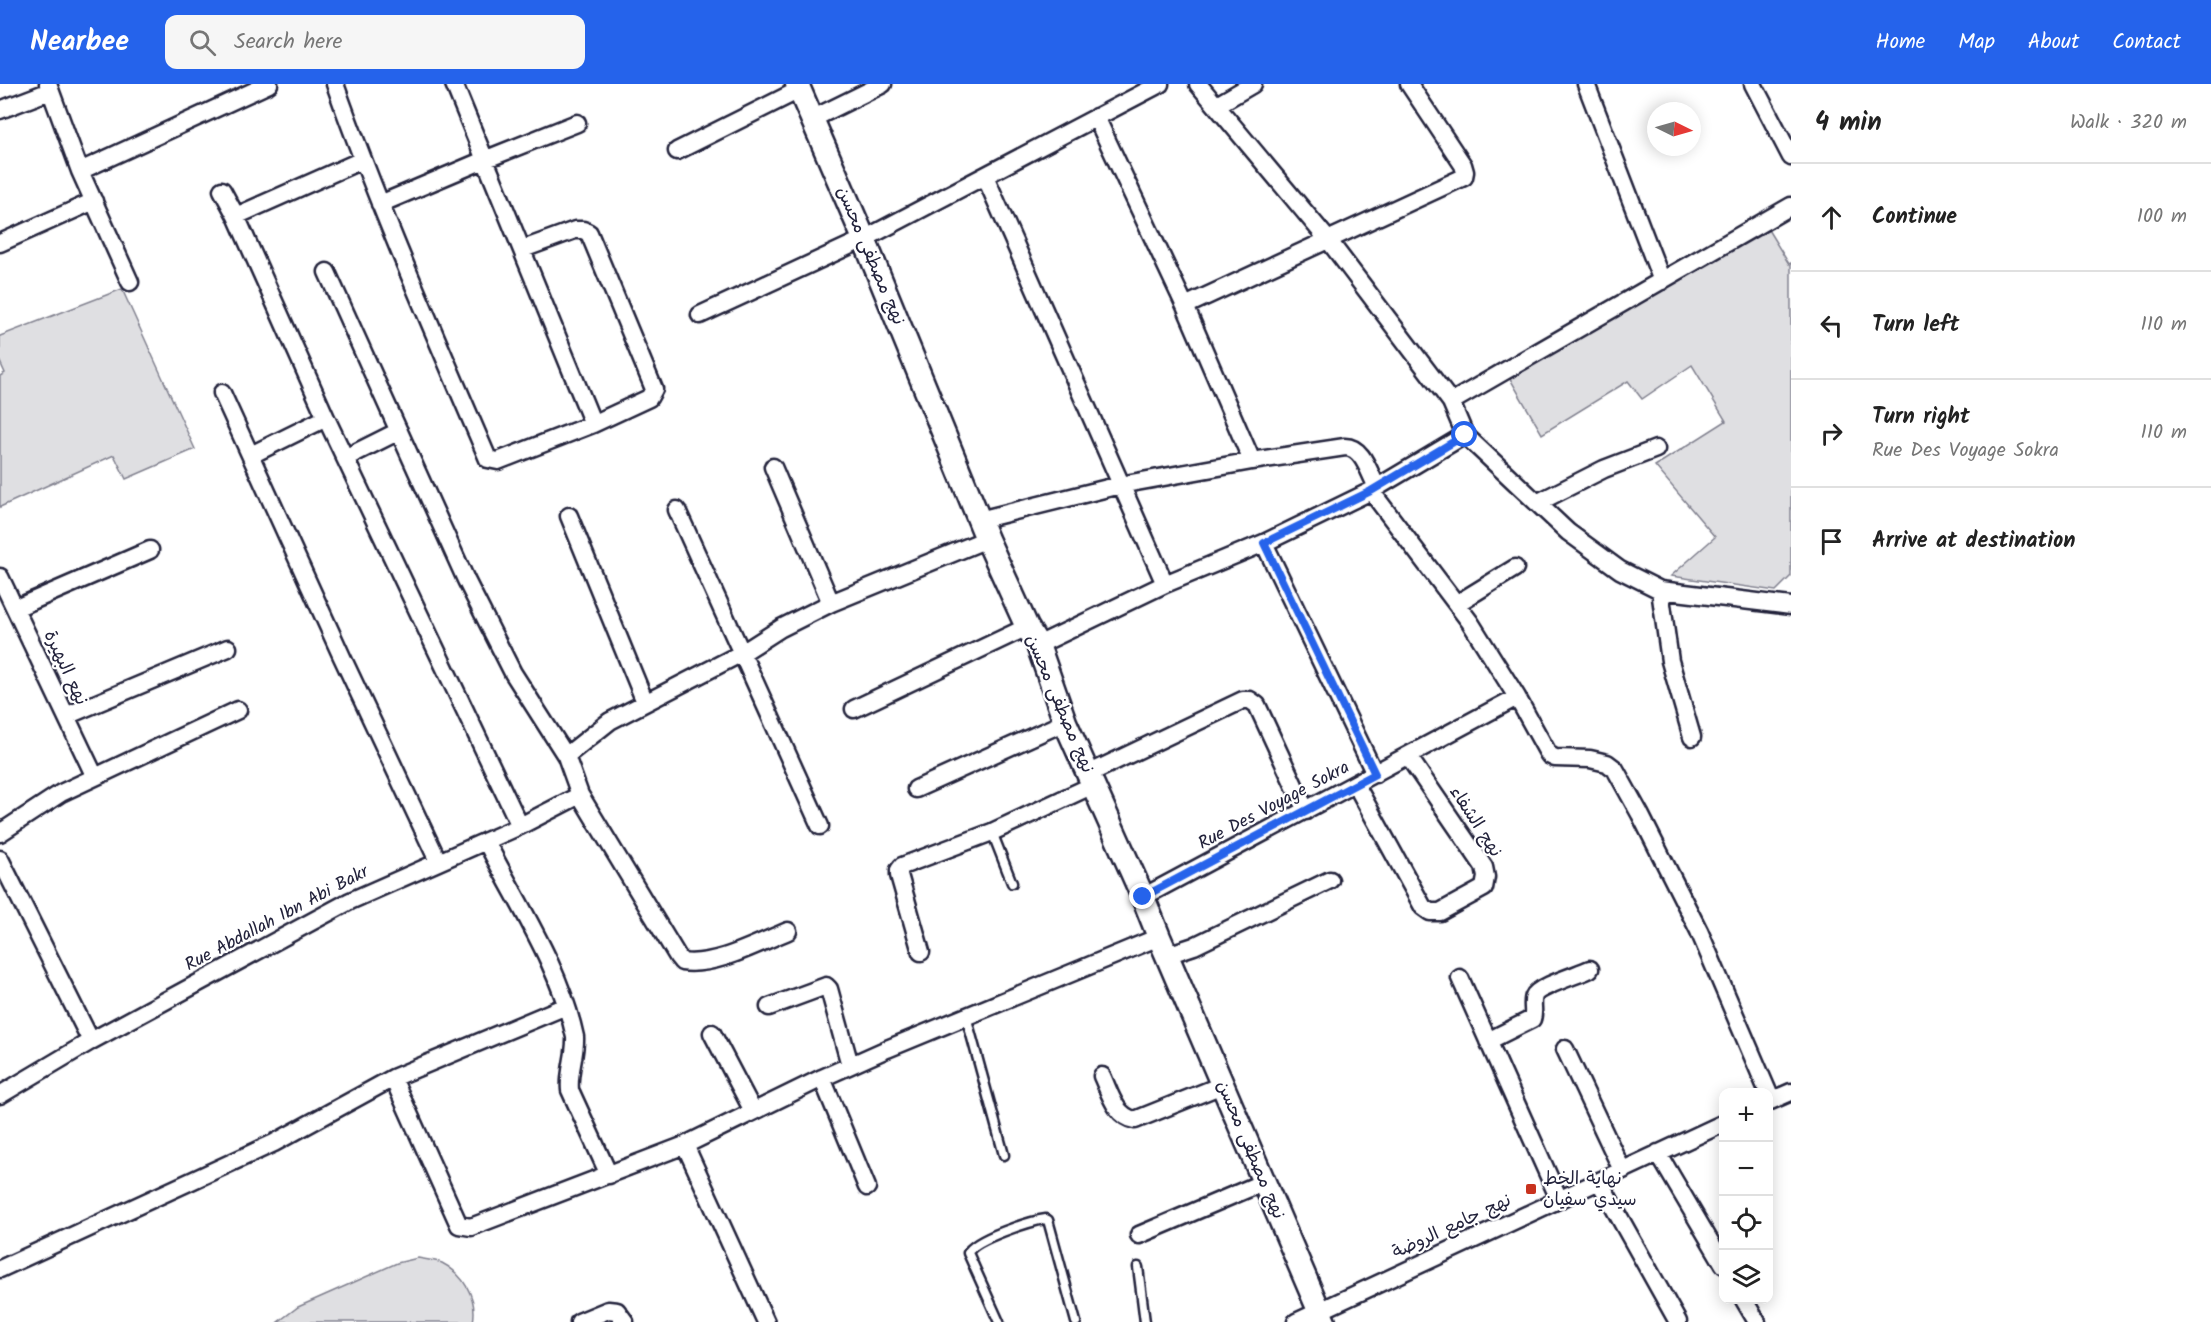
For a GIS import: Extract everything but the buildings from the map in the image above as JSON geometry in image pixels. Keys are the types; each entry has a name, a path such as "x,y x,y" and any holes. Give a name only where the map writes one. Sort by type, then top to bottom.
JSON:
{"main road":[{"name":"نهج مصطفى محسن","path":"798,87 864,239 983,529 1032,636 1065,722 1143,897 1321,1317"}],"street":[{"path":"80,171 269,84"},
{"path":"335,84 362,160 488,459 498,461 594,424 650,398 654,389 589,233 575,230 523,249"},
{"path":"454,84 594,424"},
{"path":"812,119 883,84"},
{"path":"700,315 864,239 1160,84"},
{"path":"1198,84 1329,241 1451,402 1465,435 1568,532 1592,552 1620,570 1660,590 1791,606"},
{"path":"1217,105 1253,84"},
{"path":"1185,306 1464,177 1463,165 1409,84"},
{"path":"1586,84 1662,280"},
{"path":"1753,84 1791,156"},
{"path":"0,110 49,87 80,171 130,282"},
{"path":"677,151 798,87"},
{"path":"1096,117 1185,306 1252,461"},
{"path":"380,204 578,123"},
{"path":"236,216 362,160"},
{"path":"985,176 1164,584"},
{"path":"222,190 236,216 326,418 520,826"},
{"path":"0,243 94,201"},
{"path":"1451,402 1791,206"},
{"path":"327,272 466,580 513,673 566,756 580,795 682,962 698,963 728,955 788,932"},
{"path":"222,393 438,861"},
{"path":"251,455 326,418"},
{"path":"345,458 399,431"},
{"path":"854,709 1264,543 1374,489 1465,435"},
{"path":"566,756 610,721 742,653 781,628 983,529 1120,485 1252,461 1352,447 1358,452 1374,489 1458,603 1517,697 1549,755 1555,758 1590,759 1607,763 1615,769 1699,931 1765,1088"},
{"path":"1537,503 1604,469 1656,449"},
{"path":"773,466 831,603"},
{"path":"677,510 820,826"},
{"path":"569,516 645,702"},
{"path":"1264,543 1375,774"},
{"path":"16,608 150,550"},
{"path":"1458,603 1515,568"},
{"name":"نهع البهيرة","path":"0,577 95,777"},
{"path":"1660,590 1670,661 1692,737"},
{"path":"66,716 228,648"},
{"name":"Rue Des Voyage Sokra","path":"1143,897 1517,697"},
{"path":"921,952 899,870 902,866 992,832 1243,699 1250,700 1257,705 1306,811"},
{"path":"0,833 61,793 238,710"},
{"path":"916,789 1065,722"},
{"name":"نهج الشفاء","path":"1356,785 1423,907 1430,912 1440,912 1484,888 1486,877 1484,867 1408,756"},
{"name":"Rue Abdallah Ibn Abi Bakr","path":"0,1095 91,1041 350,901 520,826 580,795"},
{"path":"486,841 512,892 533,926 552,967 575,1037 569,1075 570,1090 609,1174"},
{"path":"0,859 91,1041"},
{"path":"393,1078 459,1225 471,1227 685,1145 850,1065 966,1016 1163,946 1194,946 1330,880"},
{"path":"1488,1041 1532,1019 1534,1016 1533,999 1538,991 1590,969"},
{"path":"1460,978 1558,1199"},
{"path":"769,1007 826,986 829,989 850,1065"},
{"path":"0,1269 274,1143 393,1078 566,1006"},
{"path":"712,1033 753,1112"},
{"path":"1565,1049 1622,1170"},
{"path":"1102,1076 1118,1110 1126,1118 1135,1120 1222,1085"},
{"path":"822,1078 867,1187"},
{"path":"1773,1096 1791,1092"},
{"name":"نهج جامع الروضة","path":"1296,1322 1321,1317 1558,1199 1719,1125"},
{"path":"685,1145 766,1322"},
{"path":"1658,1153 1719,1257"},
{"path":"1599,1181 1678,1322"},
{"path":"1139,1235 1264,1182"},
{"path":"1747,1304 1757,1322"},
{"path":"579,1322 608,1311 617,1311 625,1322"}],"lane":[{"path":"992,832 1012,883"},
{"path":"966,1016 1004,1155"},
{"path":"999,1322 968,1252 971,1247 994,1236 1046,1219 1076,1322"},
{"path":"1138,1267 1145,1322"}],"shaded area":[{"path":"1767,228 1789,264 1791,263 1791,576 1776,591 1671,576 1715,537 1655,466 1726,421 1692,365 1642,399 1628,381 1542,434 1509,377"},
{"path":"122,289 195,449 126,479 114,455 0,507 0,376 5,373 0,362 0,336"},
{"path":"418,1258 442,1263 456,1273 471,1296 473,1322 278,1322 298,1307 397,1263"}],"place":[{"name":"نهاية الخط سيدي سفيان","path":"1531,1189"}],"route":[{"path":"1143,897 1375,774 1264,543 1371,491 1465,435"}]}
